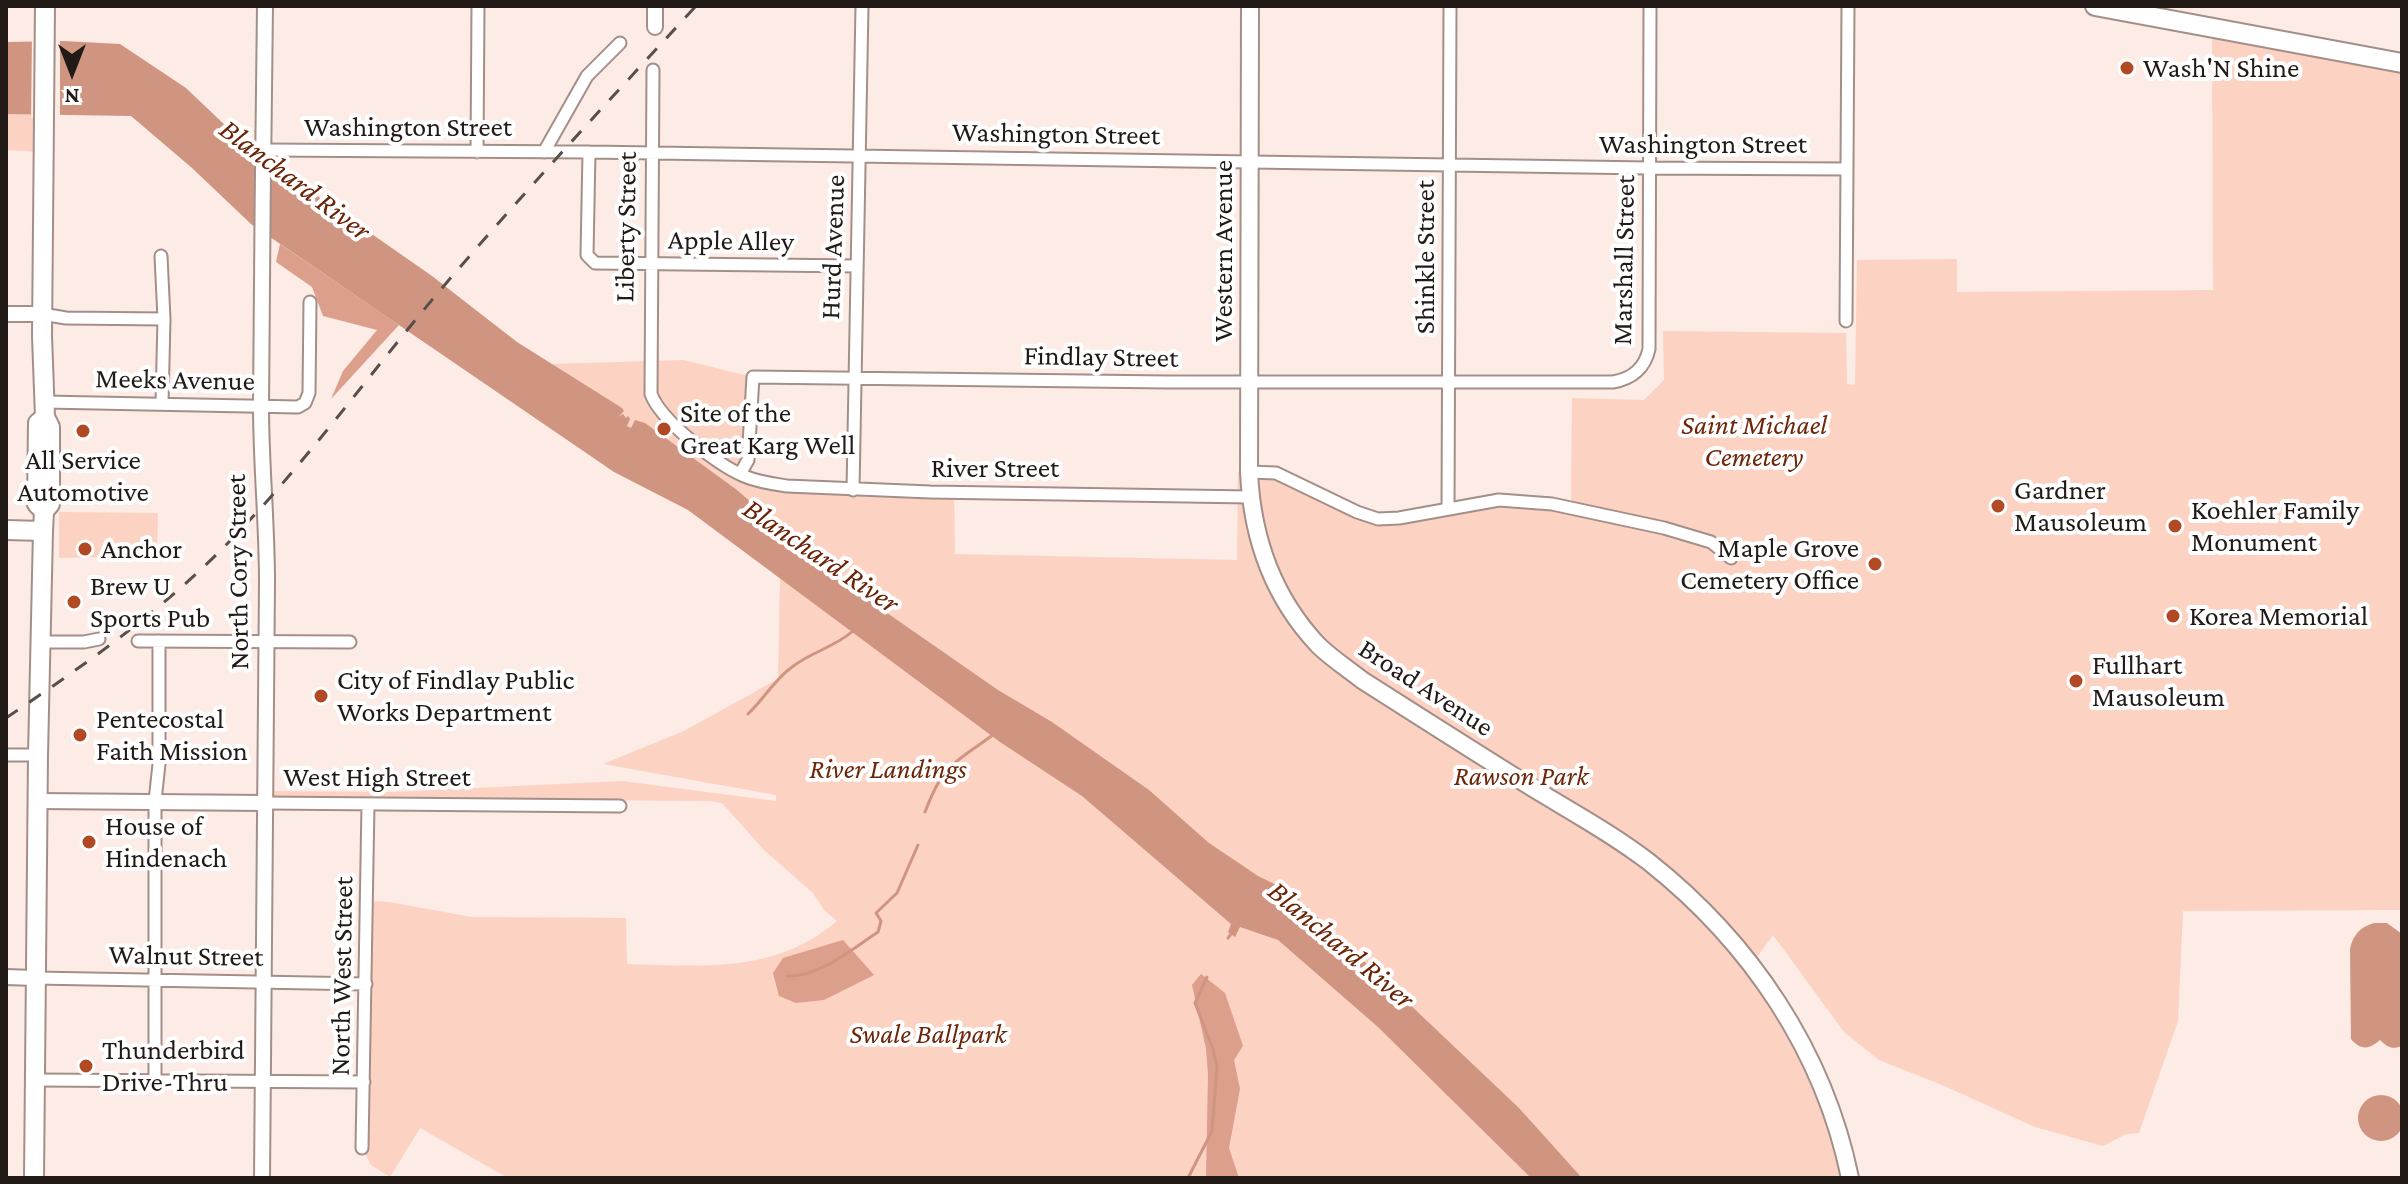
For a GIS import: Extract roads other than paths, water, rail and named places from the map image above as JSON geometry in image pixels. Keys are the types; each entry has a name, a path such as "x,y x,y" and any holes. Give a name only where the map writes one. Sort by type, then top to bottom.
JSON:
{"main road":[{"path":"34,1178 43,531 44,511 50,504 51,452 50,427 45,410 42,314 45,6"},
{"name":"Western Avenue","path":"1250,6 1250,497"},
{"path":"2095,6 2402,63"},
{"name":"Broad Avenue","path":"1250,497 1255,530 1269,573 1296,619 1320,647 1362,680 1648,861 1725,933 1774,996 1810,1059 1833,1114 1850,1178"},
{"path":"6,530 43,531"}],"street":[{"name":"North Cory Street","path":"262,1178 267,641 267,537 262,496 261,406 265,6"},
{"path":"477,152 478,6"},
{"path":"655,6 655,27"},
{"name":"Hurd Avenue","path":"853,490 862,6"},
{"name":"Shinkle Street","path":"1448,509 1450,6"},
{"name":"Marshall Street","path":"1640,369 1649,349 1650,6"},
{"path":"1846,321 1848,6"},
{"path":"544,152 587,76 620,43"},
{"name":"Liberty Street","path":"653,70 650,385 654,401 673,425 740,474"},
{"name":"Washington Street","path":"264,150 1847,169"},
{"name":"Apple Alley","path":"589,152 587,255 595,263 857,266"},
{"path":"161,256 164,319 162,403"},
{"name":"Meeks Avenue","path":"45,410 162,403 303,405 309,393 310,302"},
{"path":"6,314 164,319"},
{"name":"Findlay Street","path":"740,474 748,460 753,377 1448,384 1613,382 1628,378 1640,369"},
{"path":"1249,472 1276,473 1378,519 1499,500 1570,507 1711,542 1731,558"},
{"name":"River Street","path":"740,474 772,484 853,490 1250,497"},
{"path":"41,642 99,639"},
{"path":"138,641 350,642"},
{"path":"155,1081 155,801 159,764 159,641"},
{"path":"6,755 38,755"},
{"name":"West High Street","path":"38,801 620,806"},
{"name":"North West Street","path":"362,1148 368,804"},
{"name":"Walnut Street","path":"6,977 366,984"},
{"path":"35,1080 364,1082"}],"water":[{"name":"Blanchard River","path":"6,42 120,44 186,88 250,149 432,276 517,342 622,408 624,411 618,417 623,414 626,418 628,416 627,426 631,428 635,420 645,423 737,490 837,577 998,690 1052,722 1149,790 1209,843 1258,876 1291,892 1519,1108 1582,1178 1531,1178 1378,1027 1278,940 1240,927 1235,937 1228,932 1231,924 1082,796 1000,742 688,510 614,472 251,224 131,116 6,114"},
{"path":"2374,923 2387,923 2402,934 2402,1046 2398,1047 2390,1047 2380,1040 2372,1046 2361,1047 2351,1039 2350,949 2358,932"},
{"path":"2381,1095 2397,1102 2404,1118 2397,1134 2381,1141 2365,1134 2358,1118 2365,1102"}],"waterway":[{"path":"748,714 792,667 853,631"},
{"path":"925,812 938,783 951,766 994,734"},
{"path":"787,976 823,967 878,932 881,921 876,913 897,893 918,845"},
{"path":"1228,938 1231,934"},
{"path":"1188,1178 1212,1131 1217,1067 1195,1003 1207,977"}],"railway":[{"path":"6,718 141,621 216,555 277,490 478,246 696,6"}],"place":[{"name":"Wash'N Shine","path":"2127,68"},
{"name":"Site of the Great Karg Well","path":"664,429"},
{"name":"All Service Automotive","path":"83,431"},
{"name":"Gardner Mausoleum","path":"1998,506"},
{"name":"Koehler Family Monument","path":"2175,526"},
{"name":"Anchor","path":"85,549"},
{"name":"Maple Grove Cemetery Office","path":"1875,564"},
{"name":"Brew U Sports Pub","path":"74,602"},
{"name":"Korea Memorial","path":"2173,616"},
{"name":"Fullhart Mausoleum","path":"2076,681"},
{"name":"City of Findlay Public Works Department","path":"321,696"},
{"name":"Pentecostal Faith Mission","path":"80,735"},
{"name":"House of Hindenach","path":"89,842"},
{"name":"Thunderbird Drive-Thru","path":"86,1066"}],"park label":[{"name":"Saint Michael Cemetery","path":"1754,441"},
{"name":"River Landings","path":"888,769"},
{"name":"Rawson Park","path":"1521,776"},
{"name":"Swale Ballpark","path":"928,1034"}]}
